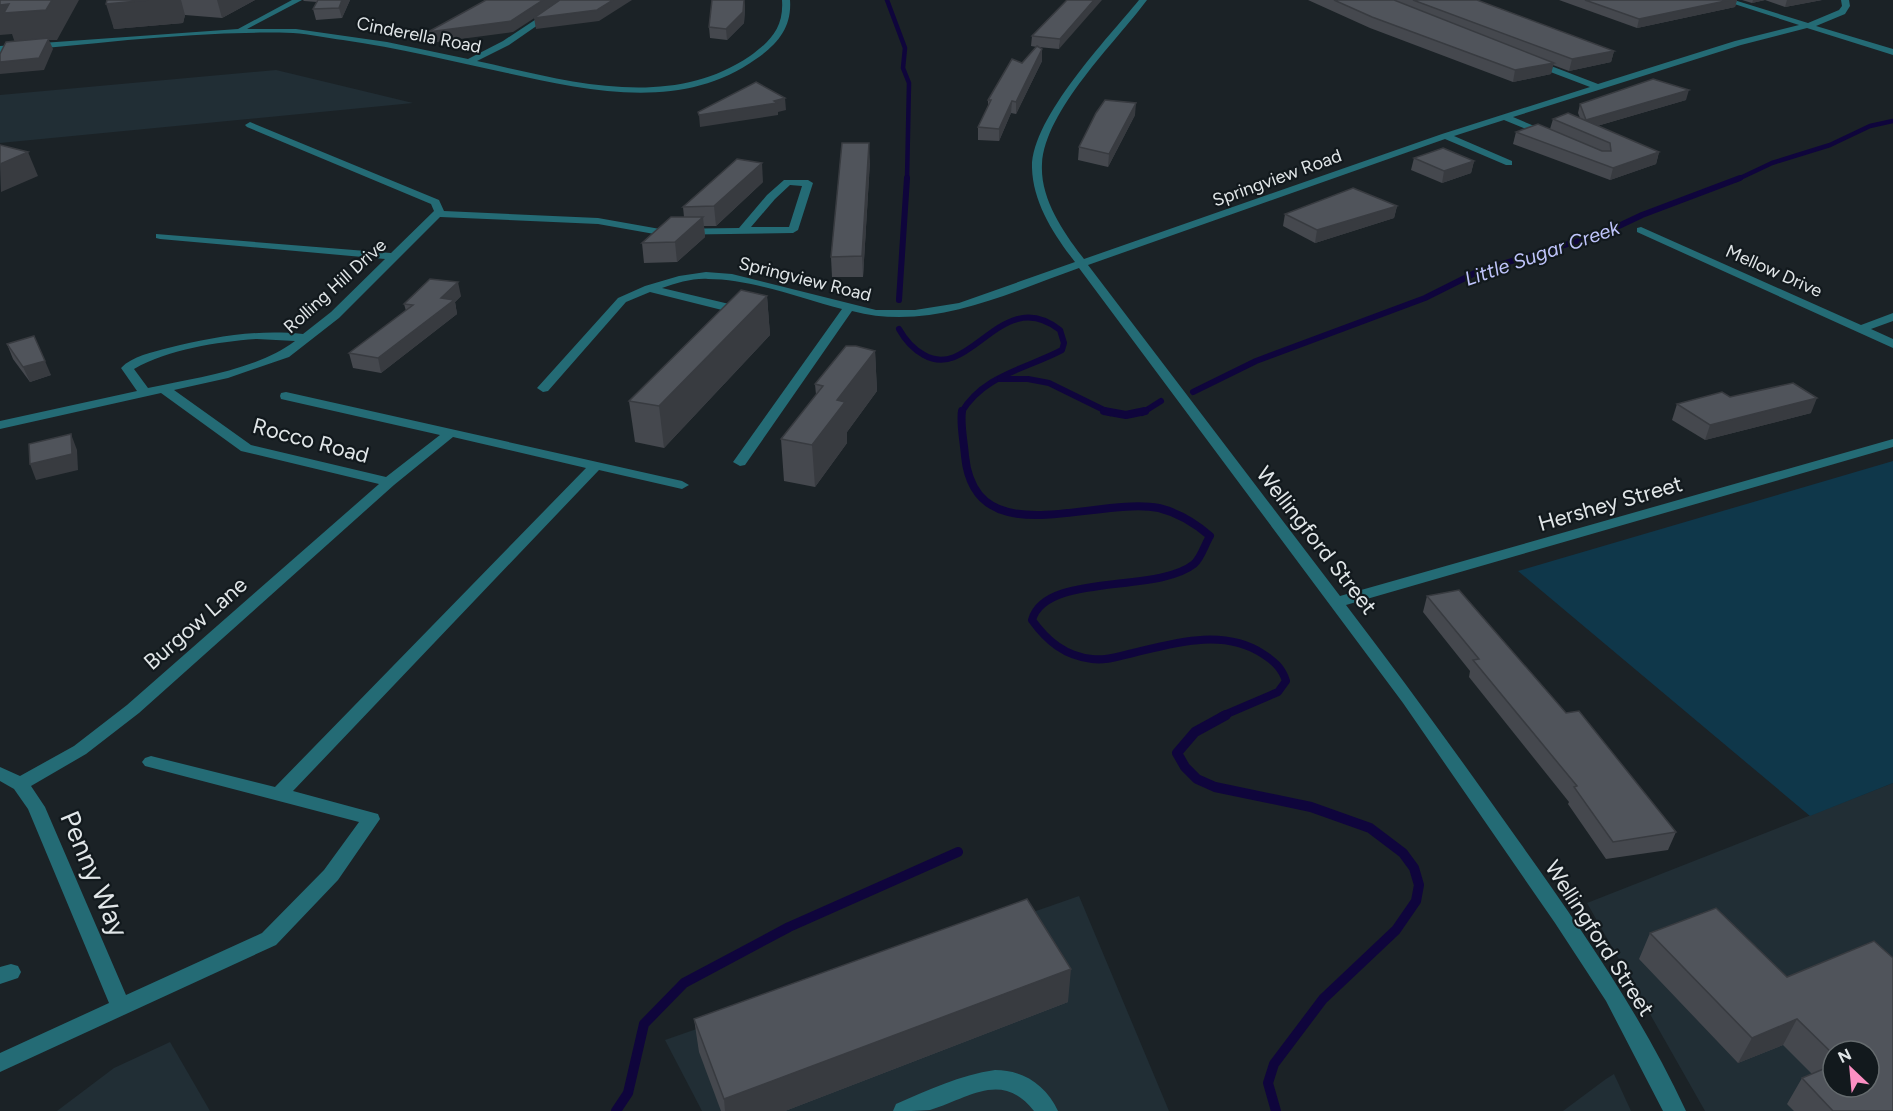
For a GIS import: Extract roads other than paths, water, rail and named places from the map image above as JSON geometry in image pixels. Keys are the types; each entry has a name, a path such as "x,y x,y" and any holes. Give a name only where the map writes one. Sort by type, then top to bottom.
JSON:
{"street":[{"path":"240,30 298,0"},
{"path":"469,62 506,43 570,0"},
{"name":"Cinderella Road","path":"0,49 240,30 296,31 341,36 593,88 633,90 692,84 734,71 769,46 784,24 786,0"},
{"name":"Wellingford Street","path":"1143,0 1063,102 1045,132 1038,151 1040,186 1048,214 1062,238 1252,494 1338,602 1416,708 1562,917 1613,995 1675,1111"},
{"path":"1726,0 1893,52"},
{"name":"Springview Road","path":"543,388 622,300 649,288 679,279 706,275 732,277 848,308 899,315 939,311 1081,264 1444,136 1738,43 1807,26 1842,12 1846,6 1845,0"},
{"path":"1522,58 1597,87"},
{"path":"1504,117 1561,141"},
{"path":"249,125 435,202 439,207 438,214 598,221 660,232 793,230 808,183 788,182 771,197 743,230"},
{"path":"1444,136 1509,163"},
{"name":"Rolling Hill Drive","path":"0,425 165,390 262,364 285,354 335,315 438,214"},
{"name":"Mellow Drive","path":"1641,230 1893,344"},
{"path":"160,236 394,257"},
{"path":"649,288 750,313"},
{"path":"740,462 848,308"},
{"path":"1861,330 1893,317"},
{"path":"145,393 127,368 141,360 225,337 251,334 306,338"},
{"name":"Rocco Road","path":"165,390 246,448 389,482"},
{"path":"286,396 682,485"},
{"name":"Burgow Lane","path":"20,784 80,750 133,709 389,482 451,432"},
{"name":"Hershey Street","path":"1338,602 1893,442"},
{"path":"279,794 596,465"},
{"path":"0,1063 268,939 331,875 371,819 152,762"},
{"name":"Penny Way","path":"0,773 20,784 36,807 121,1008"},
{"path":"904,1111 972,1084 1010,1079 1038,1097 1047,1111"}],"waterway":[{"path":"887,0 905,48 903,68 909,83 907,180"},
{"name":"Little Sugar Creek","path":"1736,180 1772,163 1830,145 1870,126 1893,121"},
{"path":"899,300 907,178"},
{"name":"Little Sugar Creek","path":"1193,392 1256,361 1425,298 1479,271 1604,233 1642,215 1740,178"},
{"path":"899,329 916,350 941,360 957,356 1003,325 1020,318 1039,319 1060,330 1064,343 1062,350 993,381 970,400 962,412"},
{"name":"Little Sugar Creek","path":"1000,379 1028,379 1049,383 1107,412"},
{"name":"Little Sugar Creek","path":"1142,413 1161,401"},
{"name":"Little Sugar Creek","path":"1107,412 1126,415 1145,411"},
{"name":"Little Sugar Creek","path":"962,412 965,456 974,486 990,505 1014,513 1041,515 1132,506 1159,508 1186,519 1210,536 1194,564 1177,573 1155,579 1079,589 1058,595 1041,605 1032,620 1050,641 1065,651 1082,657 1107,659 1182,642 1216,640 1232,641 1248,646 1271,659 1286,681 1278,692 1222,716"},
{"name":"Little Sugar Creek","path":"1226,715 1195,732 1177,753 1185,767 1197,779 1215,787 1311,807 1370,828 1403,853 1414,868 1419,885 1416,901 1396,930 1323,999 1274,1064 1268,1083 1276,1111"},
{"path":"616,1111 628,1093 644,1024 684,983 789,927 958,852"}]}
